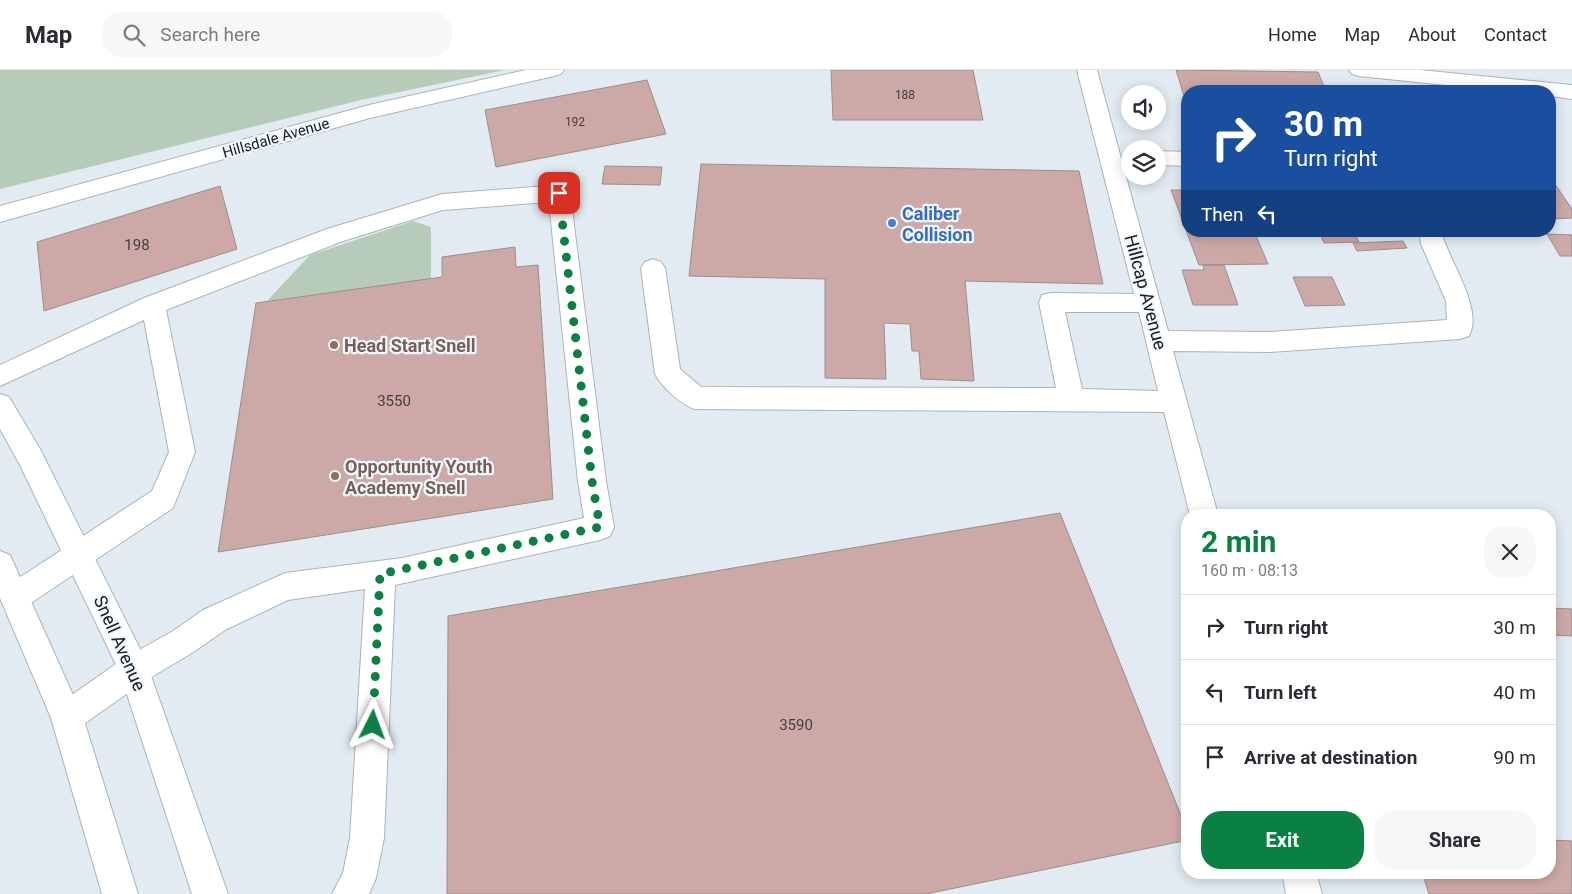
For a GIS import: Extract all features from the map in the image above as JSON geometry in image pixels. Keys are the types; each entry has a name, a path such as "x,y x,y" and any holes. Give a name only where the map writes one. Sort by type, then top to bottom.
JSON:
{"street":[{"name":"Hillsdale Avenue","path":"0,214 369,112 554,70"},
{"name":"Hillcap Avenue","path":"1087,70 1120,158 1148,302 1202,509"},
{"path":"1359,70 1504,85"},
{"path":"1556,90 1572,92"},
{"path":"1166,158 1181,159"},
{"path":"0,376 153,305 336,235 442,202 559,193 592,481 600,527 380,574 285,587 214,620 184,641 134,670 67,717"},
{"path":"1158,340 1269,342 1460,329 1458,301 1431,237"},
{"path":"653,268 668,374 695,398 1070,399 1153,402 1174,400"},
{"path":"1070,399 1051,302 1130,304 1148,302"},
{"path":"15,597 163,499 182,452 153,305"},
{"name":"Snell Avenue","path":"0,405 30,457 134,670 210,894"},
{"path":"0,564 67,717 120,894"},
{"path":"350,894 359,878 368,838 380,574"},
{"path":"1301,879 1304,894"}],"green space":[{"path":"0,70 505,70 361,100 0,189"},
{"path":"413,221 431,227 431,279 267,301 310,255"}],"building":[{"path":"831,70 973,70 983,120 833,120"},
{"path":"1176,70 1318,72 1323,85 1181,85"},
{"path":"647,80 666,134 496,167 485,110"},
{"name":"Caliber Collision","path":"701,164 1079,171 1103,284 965,281 974,381 921,379 919,351 912,351 910,324 884,323 886,379 825,378 825,279 689,276"},
{"path":"605,166 662,167 660,185 602,184"},
{"path":"220,186 237,249 44,311 37,242"},
{"path":"1556,186 1572,209 1572,218 1556,219"},
{"path":"1171,190 1181,190 1181,217"},
{"path":"1556,234 1572,235 1572,256 1560,256 1549,237 1556,237"},
{"path":"1189,237 1257,237 1268,264 1199,265"},
{"path":"1322,237 1357,237 1359,242 1324,243"},
{"path":"1403,241 1407,248 1357,251 1353,243"},
{"path":"515,247 516,267 538,265 553,499 218,552 256,303 442,277 442,257"},
{"path":"1203,265 1224,265 1238,305 1193,305 1182,270 1204,270"},
{"path":"1293,277 1332,277 1345,305 1305,306"},
{"path":"1060,513 1181,816 1181,841 926,894 447,894 448,616"},
{"path":"1556,608 1572,609 1572,636 1556,635"},
{"path":"1556,840 1572,841 1572,894 1429,894 1424,879 1556,879"}],"place":[{"name":"Caliber Collision","path":"892,223"},
{"name":"Head Start Snell","path":"334,345"},
{"name":"Opportunity Youth Academy Snell","path":"335,476"}],"route":[{"path":"373,725 380,574 402,571 600,527 592,481 580,360 559,193"}]}
